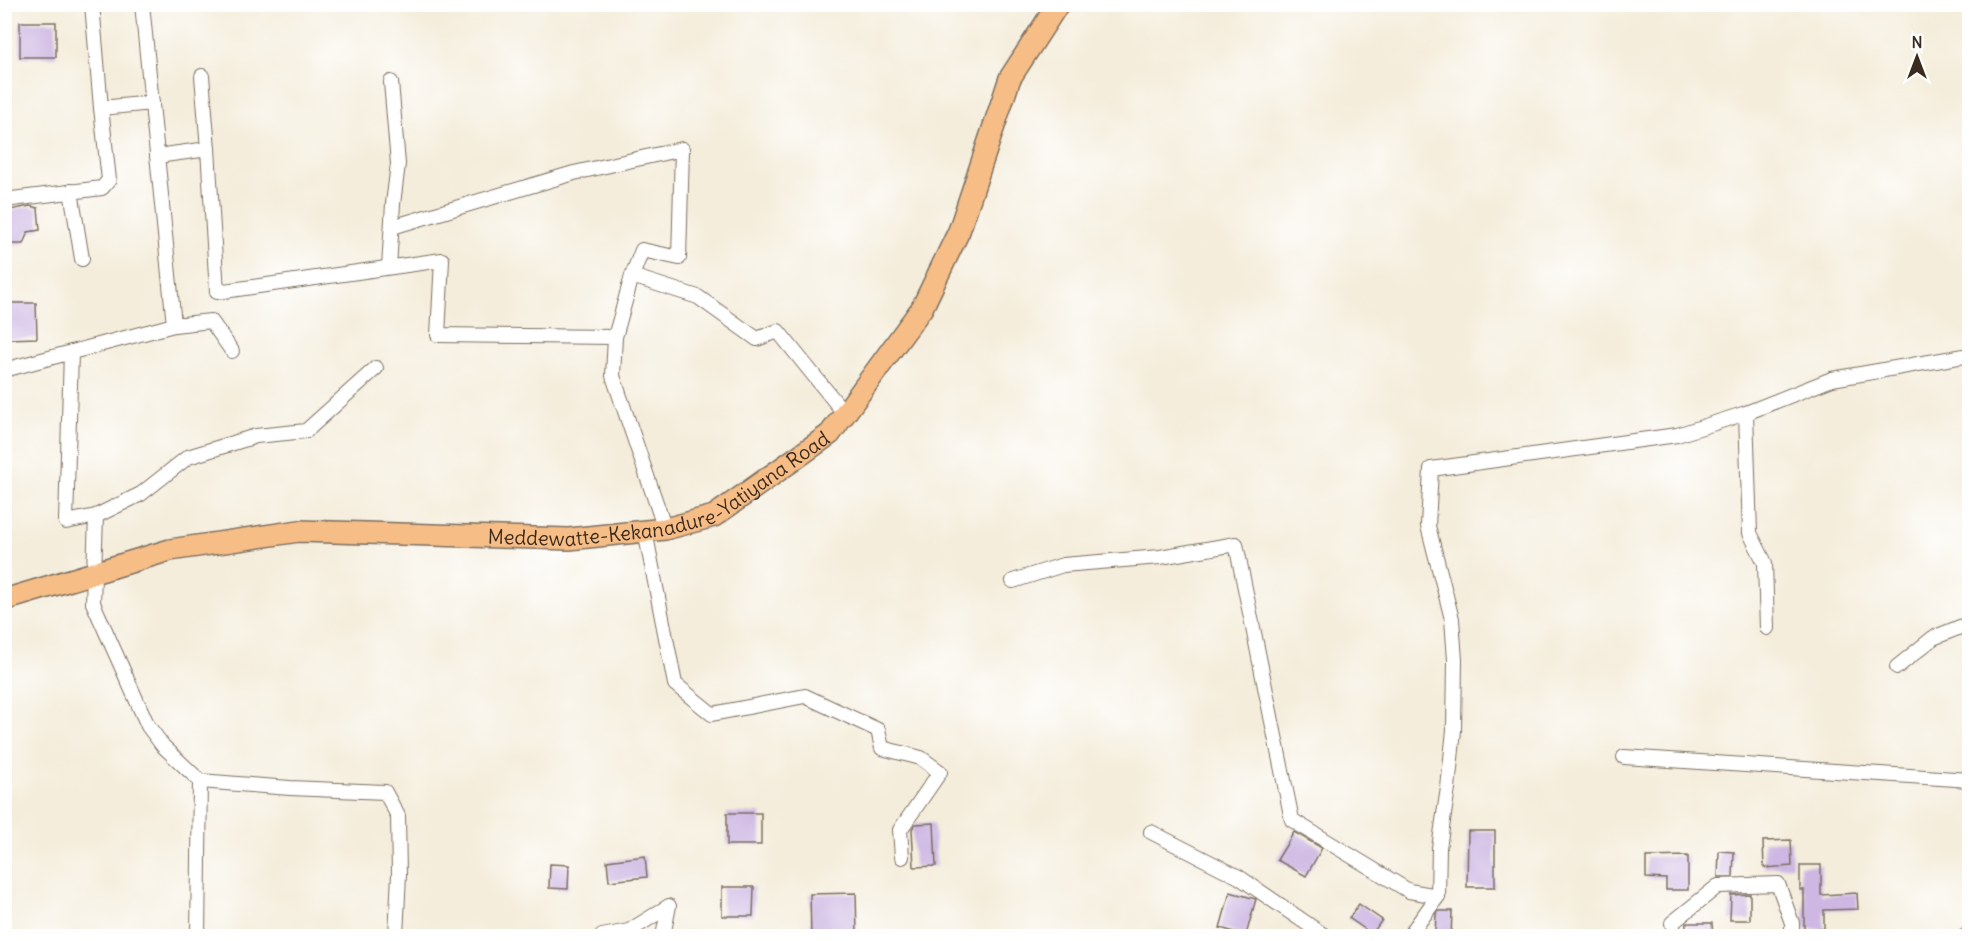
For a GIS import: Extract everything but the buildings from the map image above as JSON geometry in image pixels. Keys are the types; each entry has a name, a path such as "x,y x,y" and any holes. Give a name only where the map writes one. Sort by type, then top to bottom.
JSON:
{"main road":[{"name":"Meddewatte-Kekanadure-Yatiyana Road","path":"4,600 170,550 299,531 569,539 655,530 714,516 830,434 922,308 959,231 1010,78 1058,4"}],"street":[{"path":"4,200 102,188 109,180 92,4"},
{"path":"142,4 174,325"},
{"path":"202,76 217,292 442,260 438,335 615,337"},
{"path":"389,267 398,164 391,82"},
{"path":"101,108 152,103"},
{"path":"157,156 208,149"},
{"path":"392,226 574,173 682,149 679,258 642,250 632,276 615,337 613,375 655,530 675,684 712,714 805,696 878,730 882,747 921,758 940,772 900,830 902,857"},
{"path":"71,191 82,259"},
{"path":"632,276 698,297 757,339 778,331 845,414"},
{"path":"4,370 174,325 211,321 232,351"},
{"path":"71,352 66,522 96,516 141,494 188,457 256,436 306,431 376,368"},
{"path":"1409,936 1438,896 1439,848 1454,730 1455,660 1452,619 1428,526 1431,469 1677,435 1746,413 1832,379 1970,355"},
{"path":"1746,413 1750,533 1766,563 1767,628"},
{"path":"96,516 93,603 148,726 163,746 200,781 385,792 398,816 399,874 396,936"},
{"path":"1013,581 1063,565 1160,557 1236,544 1292,820 1409,891 1438,896"},
{"path":"1898,667 1933,638 1970,623"},
{"path":"1624,757 1970,780"},
{"path":"198,936 200,781"},
{"path":"1151,832 1239,877 1325,936"},
{"path":"1675,936 1672,923 1718,886 1778,884 1792,923 1792,936"},
{"path":"602,936 629,931 669,906 663,936"},
{"path":"1965,936 1970,933"}]}
